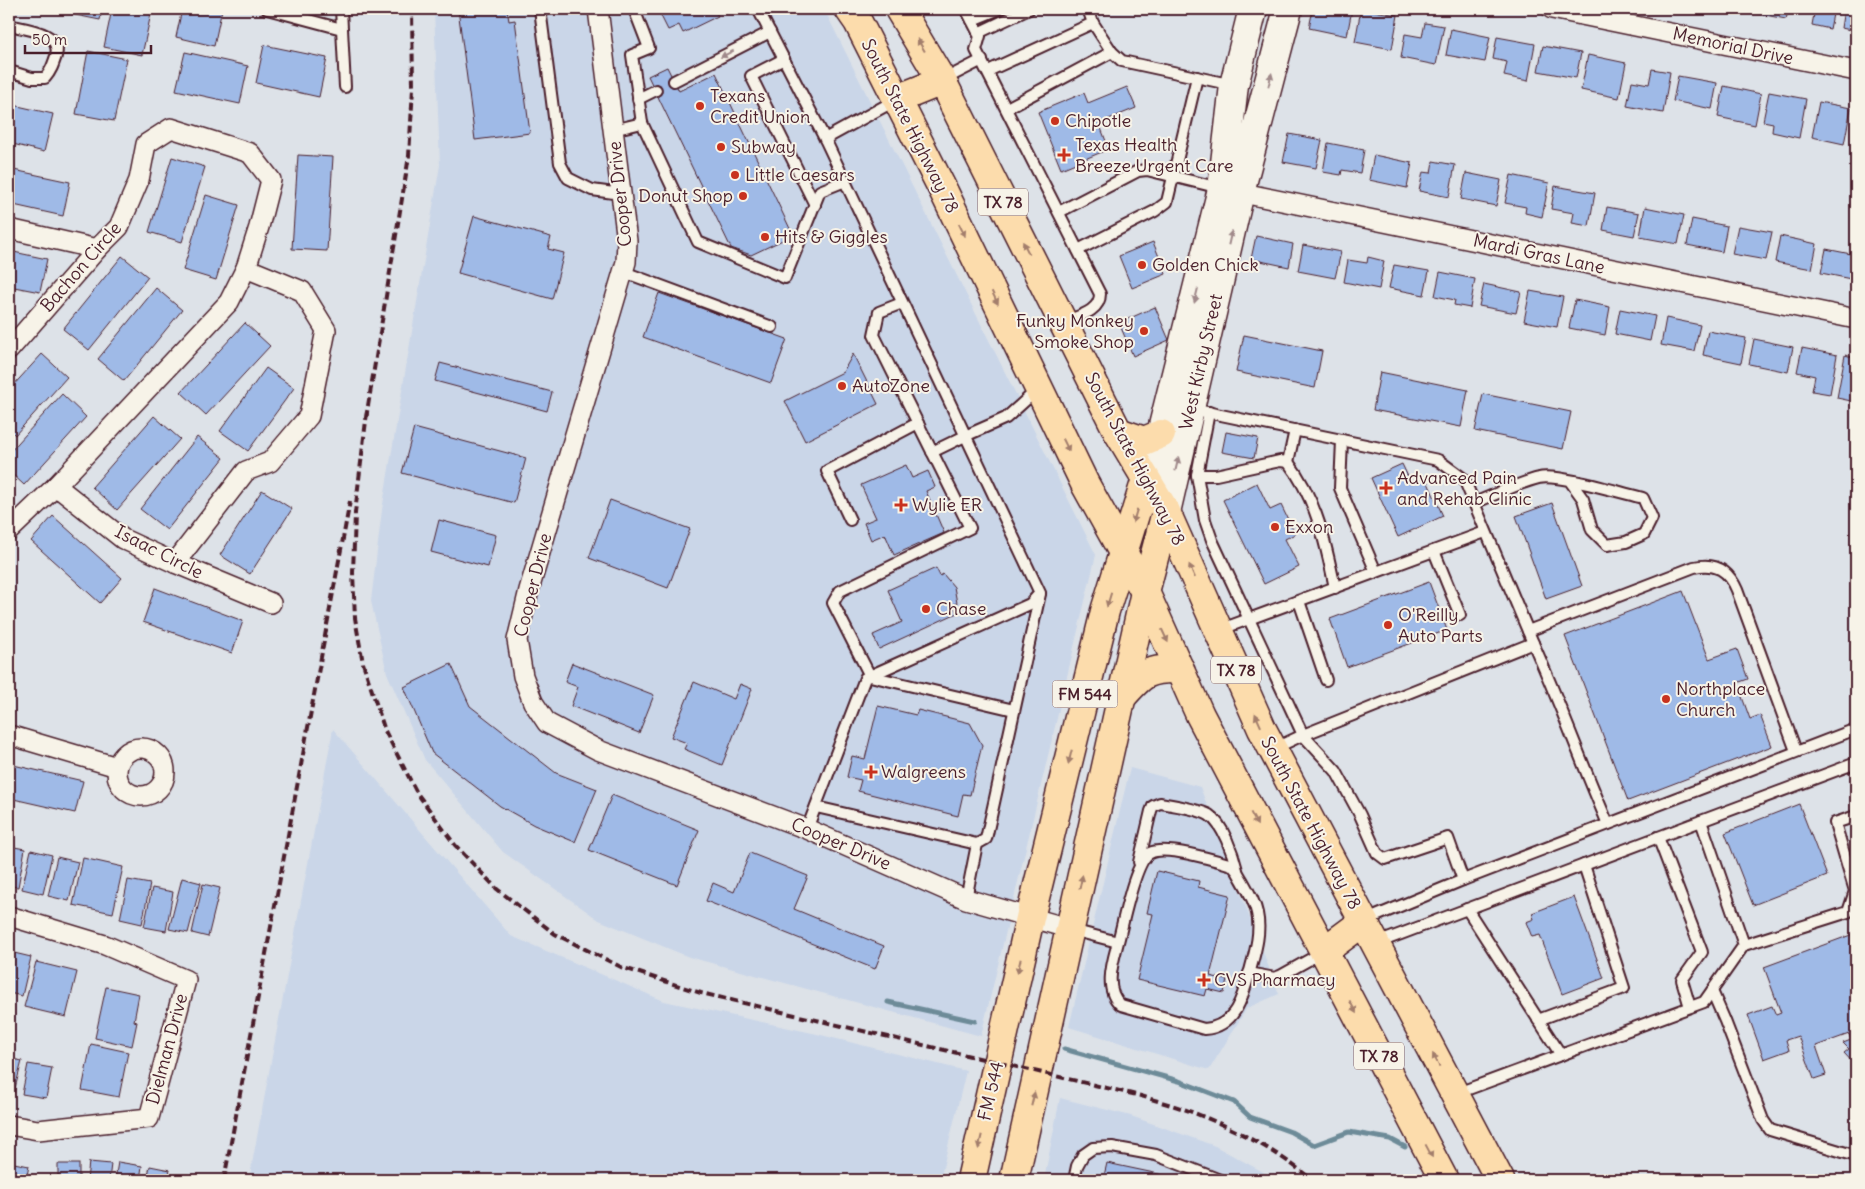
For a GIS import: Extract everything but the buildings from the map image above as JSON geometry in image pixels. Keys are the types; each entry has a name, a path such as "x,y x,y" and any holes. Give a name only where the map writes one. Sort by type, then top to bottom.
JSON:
{"main road":[{"name":"South State Highway 78","path":"849,9 858,22 944,192 1084,484 1145,592 1200,715 1444,1180"},
{"name":"South State Highway 78","path":"900,9 942,81 1118,432 1166,512 1272,749 1500,1180"},
{"name":"West Kirby Street","path":"1166,512 1200,410 1231,190 1234,85 1254,9"},
{"name":"West Kirby Street","path":"1146,479 1162,434 1231,190 1288,9"},
{"path":"897,99 942,81"},
{"path":"1118,432 1144,441 1162,434"},
{"name":"FM 544","path":"972,1180 1030,918 1105,611 1146,479"},
{"name":"FM 544","path":"1014,1180 1145,592 1166,512"},
{"path":"1121,698 1143,675 1160,668 1180,668"},
{"path":"1324,951 1369,933"}],"street":[{"name":"Cooper Drive","path":"598,9 627,241 626,262 529,590 517,640 522,676 534,702 547,723 598,750 808,829 966,899 1071,929"},
{"name":"Memorial Drive","path":"1552,9 1856,71"},
{"name":"Bachon Circle","path":"9,350 97,249 119,227 139,180 146,144 171,128 250,153 270,180 246,268 229,302 56,486 9,531"},
{"name":"Mardi Gras Lane","path":"1231,190 1856,319"},
{"path":"9,229 97,249"},
{"path":"176,563 246,471 270,462 310,416 326,330 302,292 246,268"},
{"name":"Isaac Circle","path":"56,486 123,539 270,603"},
{"path":"9,735 117,767"},
{"name":"Dielman Drive","path":"9,916 105,945 186,980 148,1118 38,1130 9,1125"}],"lane":[{"path":"267,9 342,29"},
{"path":"341,9 345,87"},
{"path":"540,9 560,162 568,178 592,190 621,194"},
{"path":"634,9 649,48 632,55 642,122 698,242 785,278 820,192 845,182"},
{"path":"758,9 825,139 1040,594 986,838 978,844 966,899"},
{"path":"966,9 980,36 976,50 1100,294 1099,303 1094,309 1063,323"},
{"path":"972,20 999,9"},
{"path":"978,32 1029,9"},
{"path":"1088,9 1093,23 1112,52 1122,61 1234,85"},
{"path":"988,72 1093,23"},
{"path":"9,25 47,35 55,42 57,51 51,72 45,78 32,78 9,71"},
{"path":"674,81 770,32"},
{"path":"1007,108 1112,52"},
{"path":"784,59 751,76 815,205"},
{"path":"942,81 982,60"},
{"path":"1078,250 1163,206 1167,202 1197,77"},
{"path":"638,99 656,90"},
{"path":"825,139 897,99"},
{"path":"613,130 642,122"},
{"path":"1059,212 1138,171 1147,170 1231,190"},
{"path":"624,272 772,327"},
{"path":"902,302 879,312 874,336 970,528 840,591 833,603 870,676 1014,710"},
{"path":"932,452 1006,418 1038,388"},
{"path":"1463,880 1448,838 1385,859 1377,853 1336,770 1303,734 1208,530 1197,475 1200,410 1438,460 1464,478 1485,532 1554,689 1590,784 1608,824"},
{"path":"850,520 827,471 918,423"},
{"path":"1288,462 1295,430"},
{"path":"1342,440 1340,488 1376,572"},
{"path":"1197,475 1216,475 1280,460 1288,462 1299,475 1324,536 1335,588"},
{"path":"1474,503 1541,477 1556,477 1643,498 1652,518 1644,534 1626,542 1607,545 1592,530 1583,499 1570,481"},
{"path":"1218,631 1485,532"},
{"path":"1434,551 1460,615"},
{"path":"1528,631 1694,567 1701,566 1724,571 1731,577 1737,590 1796,751"},
{"path":"808,829 865,678 1030,604 1040,594"},
{"path":"1299,601 1326,680"},
{"path":"1272,749 1303,734 1533,644"},
{"path":"1369,933 1463,880 1856,729"},
{"path":"1369,933 1467,909 1856,763"},
{"path":"1160,803 1202,813 1212,818 1229,846 1237,870 1257,912 1258,938 1242,1001 1232,1015 1217,1027 1204,1029 1137,1010 1117,1002 1112,989 1111,971 1139,866 1153,806 1160,803"},
{"path":"816,807 978,844"},
{"path":"1454,1094 1704,1002 1744,945 1848,912 1855,891 1835,824 1856,816"},
{"path":"1701,821 1744,945"},
{"path":"1658,837 1702,952 1682,980 1690,1007"},
{"path":"1139,866 1148,853 1163,849 1225,863 1232,865 1237,870"},
{"path":"1538,1020 1624,988 1584,865"},
{"path":"1467,909 1561,1055"},
{"path":"1071,929 1118,942"},
{"path":"1250,973 1275,978 1324,951"},
{"path":"1712,991 1763,1120 1770,1130 1856,1156"},
{"path":"1074,1180 1077,1166 1083,1155 1094,1148 1112,1148 1156,1155 1208,1178 1220,1180"}],"shaded area":[{"path":"434,9 824,9 1096,555 981,1036 689,957 599,920 503,852 425,760 387,673 371,601 382,510 440,165"},
{"path":"333,729 511,936 664,1001 817,1034 966,1071 940,1180 249,1180"},
{"path":"1130,768 1200,787 1279,994 1247,1008 1209,1070 1069,1027"},
{"path":"1060,1098 1131,1116 1215,1146 1278,1180 1044,1180"}],"waterway":[{"path":"888,1002 975,1021"},
{"path":"1064,1049 1179,1081 1234,1102 1250,1117 1291,1132 1314,1145 1349,1132 1390,1139 1405,1147"}],"railway":[{"path":"366,418 409,156 413,88 412,9"},
{"path":"367,412 355,513 353,573 355,618 363,663 385,731 417,793 455,845 497,889 555,934 621,967 701,993 1141,1096 1171,1105 1205,1117 1254,1140 1312,1180"},
{"path":"224,1180 350,501"}],"place":[{"name":"Texans Credit Union","path":"700,106"},
{"name":"Chipotle","path":"1055,121"},
{"name":"Subway","path":"721,147"},
{"name":"Texas Health Breeze Urgent Care","path":"1064,155"},
{"name":"Little Caesars","path":"735,175"},
{"name":"Donut Shop","path":"743,196"},
{"name":"Hits & Giggles","path":"765,237"},
{"name":"Golden Chick","path":"1142,265"},
{"name":"Funky Monkey Smoke Shop","path":"1144,331"},
{"name":"AutoZone","path":"842,386"},
{"name":"Advanced Pain and Rehab Clinic","path":"1386,488"},
{"name":"Wylie ER","path":"901,505"},
{"name":"Exxon","path":"1275,527"},
{"name":"Chase","path":"926,609"},
{"name":"O'Reilly Auto Parts","path":"1388,625"},
{"name":"Northplace Church","path":"1666,699"},
{"name":"Walgreens","path":"871,772"},
{"name":"CVS Pharmacy","path":"1204,980"}]}
